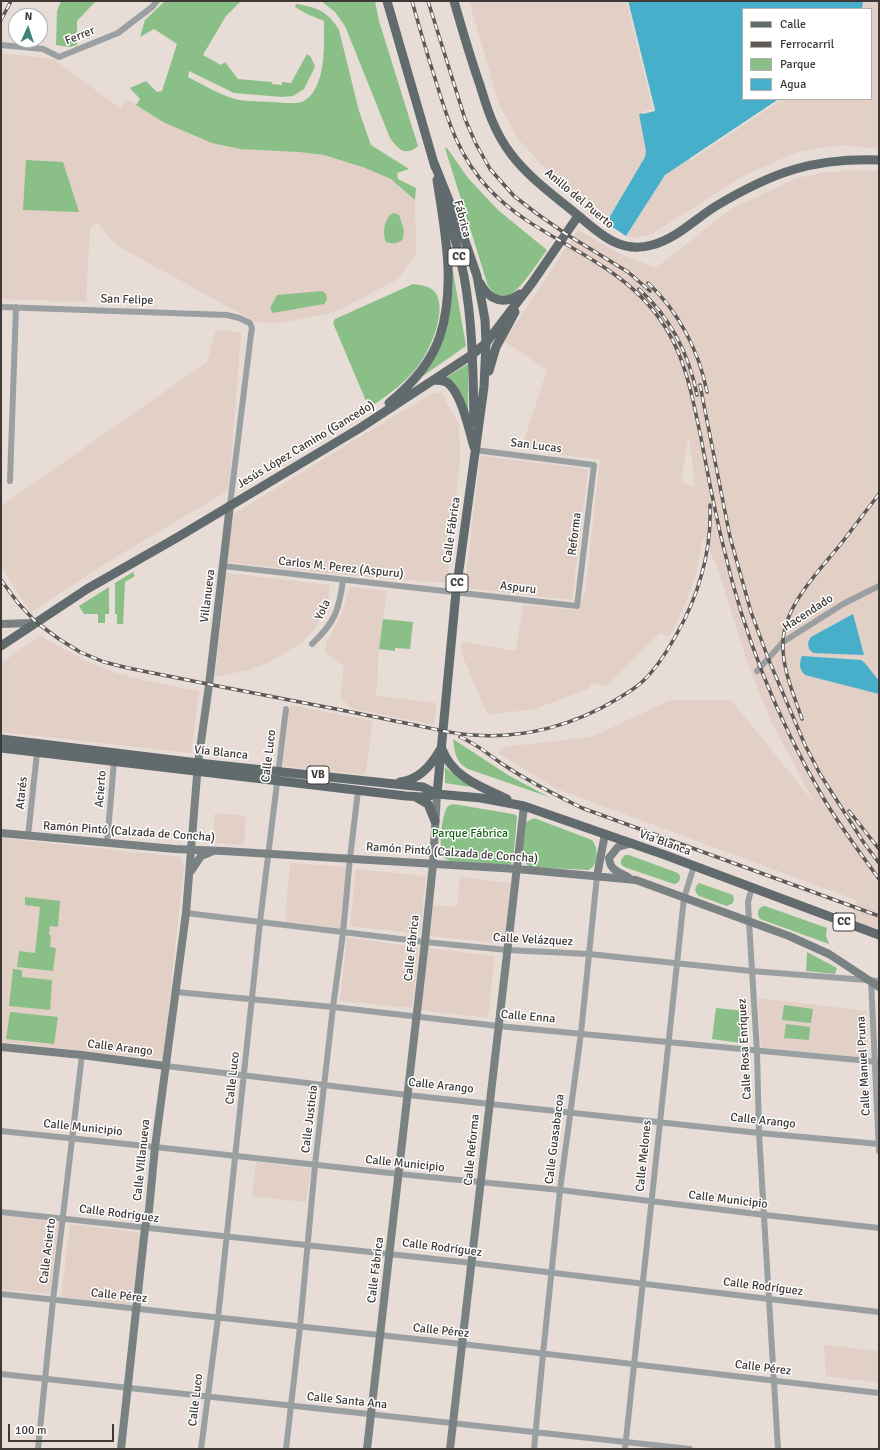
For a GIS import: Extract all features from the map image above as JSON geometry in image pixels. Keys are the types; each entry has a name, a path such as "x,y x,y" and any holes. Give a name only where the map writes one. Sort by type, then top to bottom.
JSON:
{"main road":[{"name":"Fábrica","path":"387,1 434,163 464,276 473,354"},
{"name":"Anillo del Puerto","path":"454,1 484,101 504,144 526,171 578,216 613,242 621,245 644,247 660,243 691,225 715,207 779,173 826,161 850,159 879,160"},
{"name":"Fábrica","path":"434,163 464,238 476,276 484,307 486,343"},
{"path":"360,428 409,385 426,363 440,337 448,303 448,275 445,229 434,163"},
{"name":"Jesús López Camino (Gancedo)","path":"1,646 87,589 178,537 360,428 473,354 486,343 532,283 578,216"},
{"path":"476,276 482,288 487,293 504,301 512,300 532,283"},
{"path":"484,387 496,347 532,283"},
{"name":"Calle Fábrica","path":"437,794 456,592 484,387 486,343"},
{"name":"Calle Fábrica","path":"473,354 475,450"},
{"path":"434,380 445,381 453,389 464,410 475,450"},
{"name":"Vía Blanca","path":"1,739 198,767 277,781 416,797 437,794 481,798 521,805 632,843 879,935"},
{"path":"392,784 406,782 420,774 431,765 441,747"},
{"path":"441,747 445,758 456,772 475,783 521,805"},
{"name":"Vía Blanca","path":"1,748 114,762 278,771 423,787 437,794"},
{"path":"416,797 428,804 436,821"}],"street":[{"name":"Ferrer","path":"1,45 43,49 59,57 118,34 152,7 157,1"},
{"name":"San Felipe","path":"1,307 228,315 250,323"},
{"path":"10,481 16,307"},
{"name":"Villanueva","path":"190,873 198,767 252,328 250,323"},
{"name":"San Lucas","path":"475,450 594,465"},
{"name":"Reforma","path":"577,606 594,465"},
{"name":"Carlos M. Perez (Aspuru)","path":"223,566 456,592"},
{"name":"Yola","path":"312,644 326,630 336,613 343,580"},
{"name":"Hacendado","path":"757,671 783,642 843,604 879,586"},
{"name":"Aspuru","path":"456,592 577,606"},
{"path":"1,624 34,623"},
{"name":"Calle Luco","path":"201,1449 218,1318 245,1075 260,922 286,709"},
{"name":"Atarés","path":"28,836 37,753"},
{"name":"Acierto","path":"107,842 114,762"},
{"name":"Calle Justicia","path":"286,1449 300,1326 315,1165 343,933 358,791"},
{"name":"Calle Fábrica","path":"367,1449 417,1017 433,864 437,794"},
{"name":"Calle Reforma","path":"450,1449 517,869 521,805"},
{"name":"Ramón Pintó (Calzada de Concha)","path":"1,833 192,850 219,850 517,869 636,880 749,921 829,954 875,981 879,987"},
{"name":"Calle Guasabacoa","path":"534,1449 560,1190 581,1033 597,876 605,834"},
{"path":"610,877 609,858 614,850 618,847 632,843"},
{"path":"190,873 201,856 219,850"},
{"path":"610,864 611,868 616,872 636,880"},
{"name":"Calle Melones","path":"624,1449 684,898 694,866"},
{"name":"Calle Villanueva","path":"121,1449 145,1228 149,1210 155,1147 190,873"},
{"name":"Calle Rosa Enríquez","path":"752,888 748,902 751,971 757,1051 759,1133 778,1449"},
{"name":"Calle Velázquez","path":"186,913 425,942 507,950 589,954 751,971 875,981"},
{"name":"Calle Manuel Pruna","path":"875,981 879,1151"},
{"name":"Calle Enna","path":"176,992 333,1007 498,1026 876,1062"},
{"name":"Calle Arango","path":"1,1047 82,1055 489,1104 759,1133 879,1144"},
{"name":"Calle Acierto","path":"38,1449 53,1300 82,1055"},
{"name":"Calle Municipio","path":"1,1131 560,1190 650,1202 879,1228"},
{"name":"Calle Rodríguez","path":"1,1212 472,1262 879,1312"},
{"name":"Calle Pérez","path":"1,1294 462,1344 879,1393"},
{"name":"Calle Santa Ana","path":"1,1374 690,1449"}],"shaded area":[{"path":"469,1 628,1 655,111 639,114 646,151 645,157 609,217 543,166 519,140 499,104"},
{"path":"863,1 879,1 879,149 843,145 800,151 745,175 650,235 635,238 626,236 665,175 778,100 872,100 872,8 862,8"},
{"path":"1,53 53,59 120,108 127,99 163,122 299,152 324,155 365,168 391,179 415,200 416,253 398,279 341,309 324,315 279,323 260,323 116,245 97,223 90,228 86,302 1,299"},
{"path":"861,170 879,171 879,932 851,922 856,900 557,789 498,753 503,747 592,737 670,700 731,700 815,804 772,723 751,673 717,567 703,537 696,575 679,619 669,636 660,633 606,687 590,683 590,688 535,709 488,715 461,653 462,642 516,651 523,605 576,610 585,594 600,460 521,449 547,370 504,341 578,230 622,255 656,268 731,209 797,178 828,172","holes":["689,439 695,487 681,482"]},
{"path":"216,330 241,332 229,490 111,560 31,612 1,566 1,506 207,362"},
{"path":"441,392 459,424 460,458 447,583 335,574 227,562 230,516 431,394"},
{"path":"480,456 588,469 572,600 465,588"},
{"path":"227,573 330,585 328,601 319,622 311,634 298,645 266,664 248,670 215,677"},
{"path":"350,587 387,591 378,659 376,696 436,703 434,725 350,708 340,696 344,666 325,652 327,641 341,615"},
{"path":"40,636 86,661 113,672 142,680 199,691 191,753 1,732 1,663"},
{"path":"290,705 373,721 365,775 283,766"},
{"path":"215,813 246,816 244,845 212,843"},
{"path":"1,838 181,857 184,865 163,1059 1,1042"},
{"path":"290,863 347,867 341,928 285,921"},
{"path":"356,869 426,876 420,934 350,926"},
{"path":"460,877 511,883 504,944 430,936 433,905 457,907"},
{"path":"347,937 419,948 412,1008 340,1001"},
{"path":"428,948 495,956 488,1018 421,1010"},
{"path":"758,998 866,1011 869,1058 761,1047"},
{"path":"256,1162 311,1169 306,1202 252,1196"},
{"path":"1,1215 59,1221 50,1294 1,1289"},
{"path":"70,1224 141,1233 132,1305 61,1297"},
{"path":"824,1345 879,1351 879,1383 826,1376"}],"green space":[{"path":"61,1 96,1 77,21 77,45 70,47 56,45 57,11"},
{"path":"165,1 241,1 226,16 203,55 221,65 225,62 238,79 272,82 272,84 282,85 282,82 291,83 307,54 311,57 315,67 304,89 293,96 282,97 234,93 189,71 188,77 205,86 229,97 248,101 297,103 304,101 311,94 317,86 323,64 324,21 295,7 296,4 310,7 326,14 339,30 359,111 371,145 409,169 397,173 398,179 416,188 415,200 391,179 365,168 324,155 299,152 240,149 212,143 163,122 136,105 140,99 130,88 146,81 157,92 162,91 177,44 154,29 140,37 145,20"},
{"path":"321,1 375,1 379,21 418,146 409,151 402,150 390,138 345,26 335,12"},
{"path":"445,148 447,148 468,178 498,210 547,250 531,273 510,295 499,295 488,286"},
{"path":"26,160 63,162 79,212 23,210"},
{"path":"394,213 399,215 404,230 403,239 397,243 386,242 384,231 387,220 391,214"},
{"path":"451,260 466,346 420,378 439,349"},
{"path":"413,284 425,286 431,289 438,298 440,306 439,316 434,337 419,365 414,371 398,386 369,408 333,323 335,319"},
{"path":"322,291 326,294 327,300 324,304 273,313 270,308 277,295"},
{"path":"468,364 468,413 458,388 450,380 445,378"},
{"path":"133,572 135,576 125,582 123,624 117,624 117,614 115,614 115,583"},
{"path":"109,587 109,614 105,614 105,623 98,623 98,614 84,614 79,606"},
{"path":"383,619 413,622 410,649 395,648 395,651 379,649"},
{"path":"453,739 508,775 549,797 468,769 458,760 455,753"},
{"path":"445,767 461,780 477,788 445,783"},
{"name":"Parque Fábrica","path":"453,804 516,815 513,860 509,866 451,861 443,856 441,846 442,823 448,806"},
{"name":"Parque Fábrica","path":"534,818 592,840 596,848 597,856 592,868 588,870 530,867 526,864 522,853 522,847 526,822"},
{"path":"625,855 629,855 678,873 680,880 678,883 674,884 624,867 621,864 621,860"},
{"path":"699,883 733,895 733,903 727,906 699,896 695,890"},
{"path":"25,897 60,901 58,927 50,926 49,935 51,935 50,947 56,948 53,971 17,967 19,951 35,953 40,907 25,905"},
{"path":"763,906 827,928 826,936 829,944 760,919 758,912"},
{"path":"807,952 837,968 835,974 806,971"},
{"path":"13,969 22,970 22,977 52,980 50,1010 9,1006"},
{"path":"784,1005 813,1009 811,1023 782,1020"},
{"path":"716,1008 745,1011 747,1044 712,1039"},
{"path":"10,1012 58,1017 54,1044 6,1039"},
{"path":"786,1024 810,1027 809,1040 784,1038"}],"water":[{"path":"628,1 863,1 862,8 742,8 742,100 778,100 665,175 626,236 606,223 645,157 646,151 639,114 655,110"},
{"path":"853,614 864,655 813,653 809,649 808,642 811,637"},
{"path":"802,656 861,660 879,681 879,694 805,675 800,666"}],"pier":[{"path":"626,1 628,1 655,111 643,114 642,112 653,109"},
{"path":"778,100 780,100 690,161 689,159"}],"railway":[{"path":"1,20 11,1"},
{"path":"412,1 449,122 462,150 479,177 490,190 519,215 602,266 625,282 651,308 667,330 674,343 680,356 692,396 718,522 732,581 752,644 776,706 805,765 842,827 879,879"},
{"path":"428,1 465,119 476,144 490,169 514,196 536,213 566,234 628,272 650,291"},
{"path":"648,283 669,306 686,333 699,362 707,392"},
{"path":"639,289 660,312 677,337 689,365 697,395"},
{"path":"700,385 730,537 751,612 768,658 805,745 820,774 864,843 879,863"},
{"path":"802,719 789,682 784,662 783,643 789,616 795,603 804,590 879,494"},
{"path":"1,580 18,603 36,622 80,652 104,662 451,732 492,736 511,735 549,728 585,716 602,708 640,684 652,671 675,637 697,590 709,540 710,505"},
{"path":"460,737 477,746 523,777 582,808 879,916"},
{"path":"849,811 879,849"}]}
